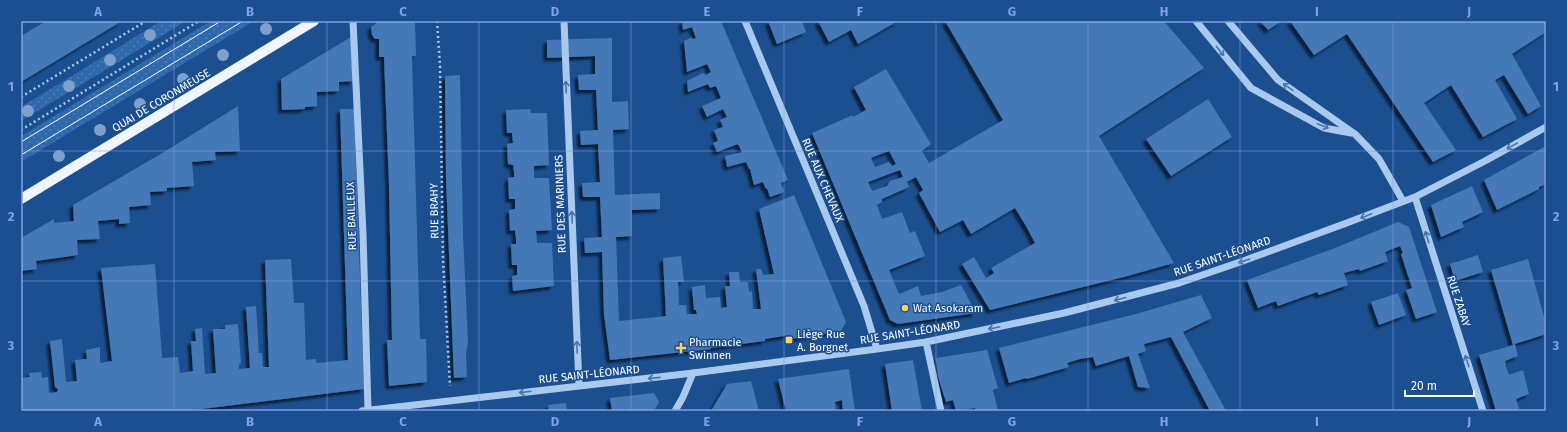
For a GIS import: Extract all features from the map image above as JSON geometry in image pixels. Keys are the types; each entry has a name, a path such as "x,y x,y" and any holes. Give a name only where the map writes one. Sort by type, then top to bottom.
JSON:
{"main road":[{"name":"QUAI DE CORONMEUSE","path":"21,199 314,21"}],"street":[{"name":"RUE BAILLEUX","path":"353,21 363,234 365,411"},
{"name":"RUE DES MARINIERS","path":"564,21 579,386"},
{"name":"RUE AUX CHEVAUX","path":"745,21 864,306 877,349"},
{"path":"1196,21 1251,88 1324,128 1355,134"},
{"path":"1228,21 1278,80 1355,134 1379,159 1402,201"},
{"name":"RUE SAINT-LÉONARD","path":"365,411 693,373 877,349 926,342 1064,313 1179,283 1251,259 1415,197 1485,161 1546,127"},
{"name":"RUE ZABAY","path":"1415,197 1483,411"},
{"path":"926,342 941,411"},
{"path":"675,411 683,397 693,373"}],"path":[{"path":"21,97 146,21"},
{"path":"21,130 199,21"},
{"name":"RUE BRAHY","path":"437,21 440,66 443,259 451,400"}],"shaded area":[{"path":"161,21 186,21 21,121 21,107"},
{"path":"211,21 254,21 21,162 21,136"}],"building":[{"path":"46,21 122,21 21,82 21,36"},
{"path":"379,21 415,21 416,56 412,56 420,339 426,339 427,382 389,386 387,340 392,340 389,185 384,57 379,57 379,39 375,39 372,35 371,27"},
{"path":"682,21 721,21 788,180 781,183 784,192 770,197 763,182 754,185 750,169 746,162 727,167 725,156 742,152 738,144 717,152 713,143 718,141 714,130 723,127 720,120 727,117 723,109 707,117 702,106 721,98 716,86 710,88 708,84 688,92 687,81 703,73 706,75 711,72 707,64 687,72 684,41 692,37 692,39 696,38 692,27 683,30"},
{"path":"768,21 802,21 806,32 777,44"},
{"path":"818,21 898,21 858,44 851,30 829,42"},
{"path":"945,21 1164,21 1204,68 1099,136 1174,263 990,310 962,264 974,257 986,278 994,273 991,268 1035,243 1026,226 1015,208 971,234 963,220 940,232 919,193 923,190 916,177 907,182 909,187 882,199 882,202 877,205 882,219 902,212 910,233 915,231 925,256 889,270 899,294 918,286 921,296 942,292 961,285 976,313 898,324 890,320 812,133 853,115 853,117 866,110 854,87 886,69 931,144 922,151 929,163 1003,120","holes":["889,151 896,164 892,166 889,162 875,167 871,158","900,170 903,177 890,181 887,186 872,191 868,182"]},
{"path":"1260,21 1282,21 1268,30"},
{"path":"1290,21 1546,21 1546,32 1512,54 1541,106 1528,114 1504,75 1495,80 1517,119 1483,137 1451,85 1424,103 1456,150 1433,162 1347,34 1314,55"},
{"path":"351,37 354,81 339,82 339,91 317,92 317,106 305,107 305,109 282,110 281,79"},
{"path":"612,38 612,102 628,101 629,129 613,130 615,195 660,193 660,209 632,210 632,236 616,237 619,321 666,316 663,258 681,256 684,282 678,282 679,305 686,305 687,314 697,314 696,310 694,310 692,287 705,285 706,298 720,297 721,308 727,307 725,286 730,286 729,272 739,272 740,282 748,282 749,292 752,291 753,309 761,309 756,269 761,269 763,275 774,274 759,209 794,195 846,322 841,331 791,339 790,335 765,339 765,341 710,348 711,349 610,360 604,314 602,252 585,253 584,238 602,237 600,197 583,197 582,183 600,182 598,144 581,145 580,131 598,130 596,90 579,90 578,75 595,74 595,56 547,58 547,40"},
{"path":"460,75 463,235 468,342 466,353 467,377 454,378 446,179 445,76"},
{"path":"1208,99 1232,137 1171,176 1146,139"},
{"path":"238,106 240,151 215,152 216,160 192,162 194,186 167,188 167,191 150,192 151,205 129,207 130,223 119,224 119,219 98,221 100,239 77,240 78,255 36,261 37,269 21,271 21,238 54,219 54,223 74,221 73,205 164,152"},
{"path":"340,109 354,109 364,389 186,411 21,411 21,378 30,377 29,373 41,372 42,378 48,377 49,393 57,392 58,389 55,387 50,341 62,339 66,382 77,381 75,360 87,359 86,350 100,347 100,363 112,361 101,268 155,264 162,358 178,357 180,373 193,371 191,341 196,341 195,329 202,328 205,374 216,373 213,329 225,329 225,325 238,324 241,363 239,365 239,369 250,368 246,307 256,306 259,353 262,353 263,367 269,367 265,260 291,259 294,303 304,303 306,360 316,359 316,363 348,360"},
{"path":"530,109 531,113 547,113 549,165 534,166 534,178 549,178 552,230 536,231 537,243 552,243 554,286 513,291 512,276 517,275 517,265 512,265 511,244 516,244 516,239 515,230 510,231 509,210 515,209 515,199 509,199 508,178 514,177 514,172 513,165 508,164 507,144 513,143 512,133 507,133 506,110"},
{"path":"1546,146 1546,184 1497,210 1484,180"},
{"path":"1472,186 1483,212 1462,222 1464,227 1441,237 1431,205"},
{"path":"1398,222 1409,227 1437,312 1416,319 1406,290 1412,288 1401,254 1403,253 1400,246 1385,252 1388,261 1360,271 1359,269 1344,273 1348,285 1319,295 1317,292 1278,306 1276,301 1258,308 1247,280 1335,248"},
{"path":"1478,255 1483,272 1455,281 1450,264"},
{"path":"1528,259 1546,324 1546,334 1515,344 1518,356 1505,361 1506,367 1509,375 1523,370 1529,394 1516,399 1520,411 1496,411 1479,355 1513,345 1491,270"},
{"path":"1398,293 1406,315 1379,325 1371,302"},
{"path":"1201,295 1212,318 1183,332 1225,409 1221,411 1210,411 1171,337 1144,344 1146,351 1138,354 1150,388 1138,387 1129,356 1096,366 1093,357 1080,359 1067,363 1069,367 1009,383 999,348 1136,314"},
{"path":"987,350 998,388 993,390 998,411 976,411 975,408 956,411 953,400 946,402 938,377 936,358"},
{"path":"913,360 922,411 892,411 885,364"},
{"path":"849,369 855,411 843,411 842,400 835,402 836,411 786,411 778,379"},
{"path":"751,381 759,411 711,411 727,384"},
{"path":"654,393 659,402 654,411 612,411 610,398"},
{"path":"566,403 567,411 549,411 548,405"}],"tram line":[{"path":"21,142 221,21"},
{"path":"21,155 243,21"}],"place":[{"name":"Wat Asokaram","path":"905,308"},
{"name":"Liège Rue A. Borgnet","path":"789,340"},
{"name":"Pharmacie Swinnen","path":"681,348"}]}
